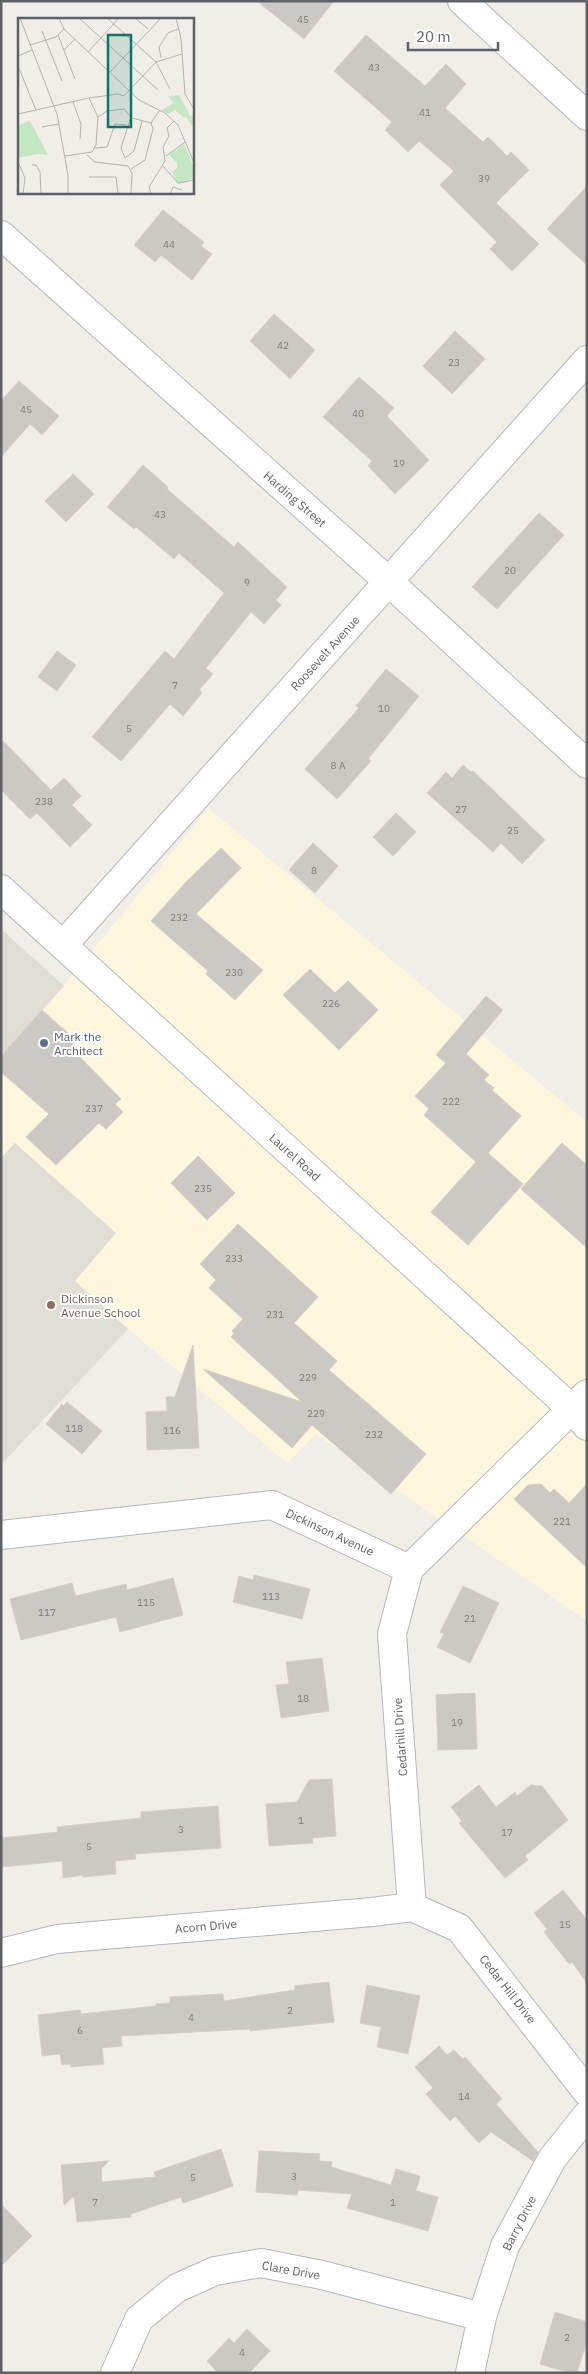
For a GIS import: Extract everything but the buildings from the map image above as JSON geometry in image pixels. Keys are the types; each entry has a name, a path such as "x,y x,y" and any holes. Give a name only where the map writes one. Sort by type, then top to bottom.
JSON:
{"street":[{"path":"462,1 587,116"},
{"name":"Harding Street","path":"1,235 389,582 587,764"},
{"name":"Roosevelt Avenue","path":"63,945 587,360"},
{"name":"Laurel Road","path":"1,889 582,1410"},
{"path":"409,1568 582,1410"},
{"name":"Dickinson Avenue","path":"1,1535 272,1505 409,1568"},
{"name":"Cedarhill Drive","path":"409,1568 392,1634 412,1906"},
{"name":"Acorn Drive","path":"1,1953 57,1939 372,1912 412,1906"},
{"name":"Cedar Hill Drive","path":"412,1906 459,1928 587,2092"},
{"name":"Barry Drive","path":"470,2373 482,2317 505,2246 552,2160 587,2115"},
{"name":"Clare Drive","path":"115,2373 139,2319 177,2288 215,2271 261,2263 322,2275 482,2317"}],"shaded area":[{"path":"208,808 587,1122 587,1621 316,1434 287,1463 128,1329 75,1281 115,1233 14,1143 1,1158 1,1056 64,986"},
{"path":"1,929 64,986 1,1056"},
{"name":"Dickinson Avenue School","path":"15,1143 116,1233 75,1281 128,1329 1,1465 1,1158"}],"place":[{"name":"Mark the Architect","path":"44,1043"},
{"name":"Dickinson Avenue School","path":"51,1305"}]}
